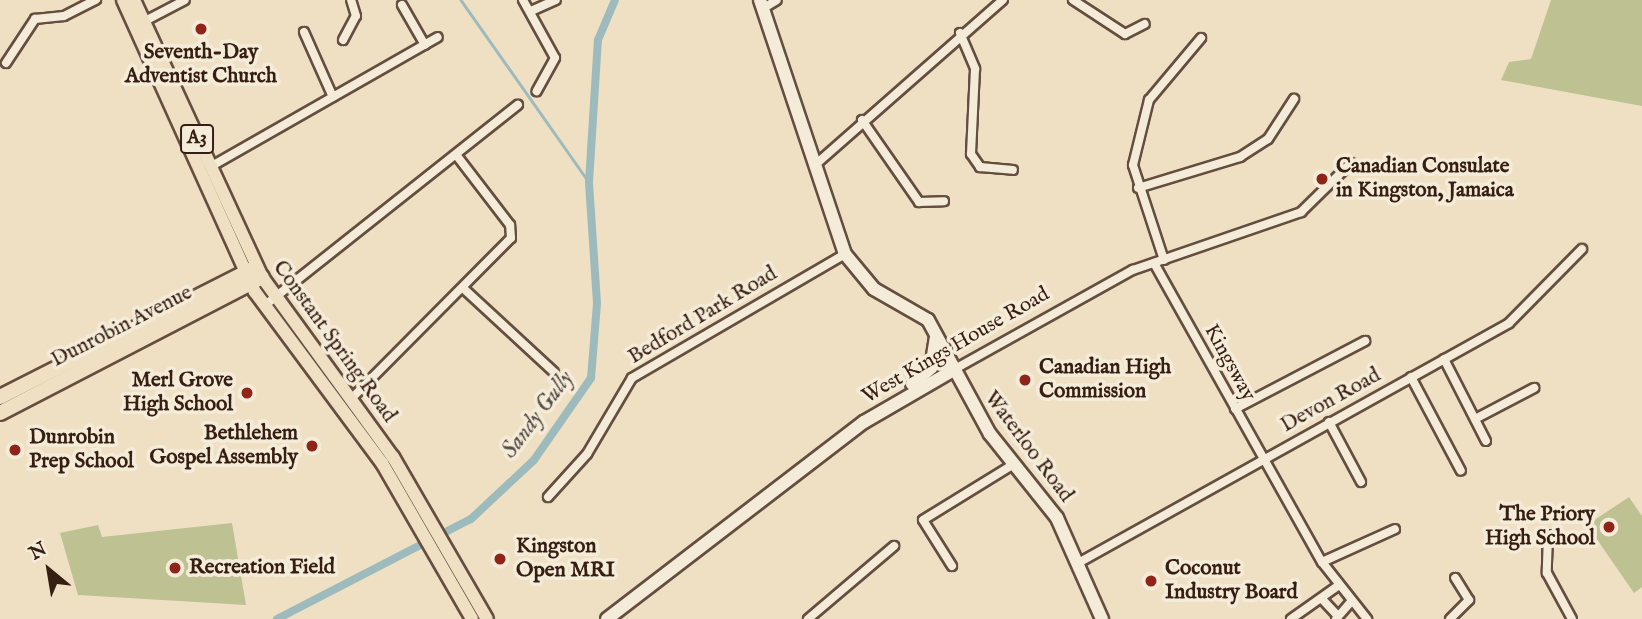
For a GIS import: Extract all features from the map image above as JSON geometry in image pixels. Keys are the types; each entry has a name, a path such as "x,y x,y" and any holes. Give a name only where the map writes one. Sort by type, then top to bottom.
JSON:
{"highway":[{"name":"Dunrobin Avenue","path":"0,397 254,275"},
{"name":"Dunrobin Avenue","path":"0,413 254,275"}],"main road":[{"name":"Constant Spring Road","path":"123,0 254,275 275,298 350,400 420,517 472,619"},
{"name":"Constant Spring Road","path":"134,0 210,167 264,306 366,440 420,517"},
{"name":"Waterloo Road","path":"761,4 845,254 874,289 922,313 952,371 1014,464 1057,518 1080,562 1102,619"},
{"path":"864,422 874,406 928,373 936,337"},
{"name":"West Kings House Road","path":"607,619 864,422 952,371"},
{"name":"Constant Spring Road","path":"439,552 490,619"}],"street":[{"path":"6,63 35,19 64,16 96,0"},
{"path":"143,22 185,0"},
{"path":"342,40 356,16 351,0"},
{"path":"523,0 555,58 537,91"},
{"path":"531,11 556,0"},
{"path":"761,4 777,0"},
{"path":"815,165 960,33 1003,0"},
{"path":"1073,0 1125,34 1145,24"},
{"path":"402,5 425,45"},
{"path":"304,32 334,97"},
{"path":"960,33 975,69 971,154 980,167 1013,170"},
{"path":"210,167 438,37"},
{"path":"1164,260 1138,188 1133,164 1149,100 1202,38"},
{"path":"1138,188 1240,157 1268,139 1294,99"},
{"path":"264,306 457,156 518,105"},
{"path":"862,120 919,202 944,201"},
{"path":"350,400 464,289 512,234 457,156"},
{"name":"West Kings House Road","path":"952,371 1048,313 1154,263 1301,212 1351,163"},
{"name":"Devon Road","path":"1080,562 1509,323 1582,249"},
{"name":"Bedford Park Road","path":"548,497 587,454 632,378 845,254"},
{"name":"Kingsway","path":"1154,263 1262,461 1322,562 1367,619"},
{"path":"464,289 554,372"},
{"path":"1234,409 1365,341"},
{"path":"1444,359 1486,441"},
{"path":"1411,377 1461,471"},
{"path":"1475,419 1534,388"},
{"path":"1329,422 1362,482"},
{"path":"952,566 923,520 1014,464"},
{"path":"1322,562 1395,529"},
{"path":"1548,535 1547,573 1573,619"},
{"path":"808,619 894,546"},
{"path":"1450,619 1469,600 1455,578"},
{"path":"1291,619 1339,585"},
{"path":"1322,599 1336,617 1351,602"}],"green space":[{"path":"1551,0 1642,0 1642,106 1501,80 1509,62 1531,59"},
{"path":"1629,497 1642,516 1642,587 1634,593 1587,525"},
{"name":"Recreation Field","path":"232,523 246,605 78,595 60,533 98,525 102,537"}],"waterway":[{"name":"Sandy Gully","path":"461,0 589,182"},
{"name":"Sandy Gully","path":"277,619 471,519 534,460 591,378 597,303 589,182 598,40 615,0"}],"place":[{"name":"Seventh-Day Adventist Church","path":"201,29"},
{"name":"Canadian Consulate in Kingston, Jamaica","path":"1322,179"},
{"name":"Canadian High Commission","path":"1025,380"},
{"name":"Merl Grove High School","path":"247,393"},
{"name":"Bethlehem Gospel Assembly","path":"312,446"},
{"name":"Dunrobin Prep School","path":"15,450"},
{"name":"The Priory High School","path":"1609,527"},
{"name":"Kingston Open MRI","path":"500,559"},
{"name":"Recreation Field","path":"175,568"},
{"name":"Coconut Industry Board","path":"1151,581"}]}
